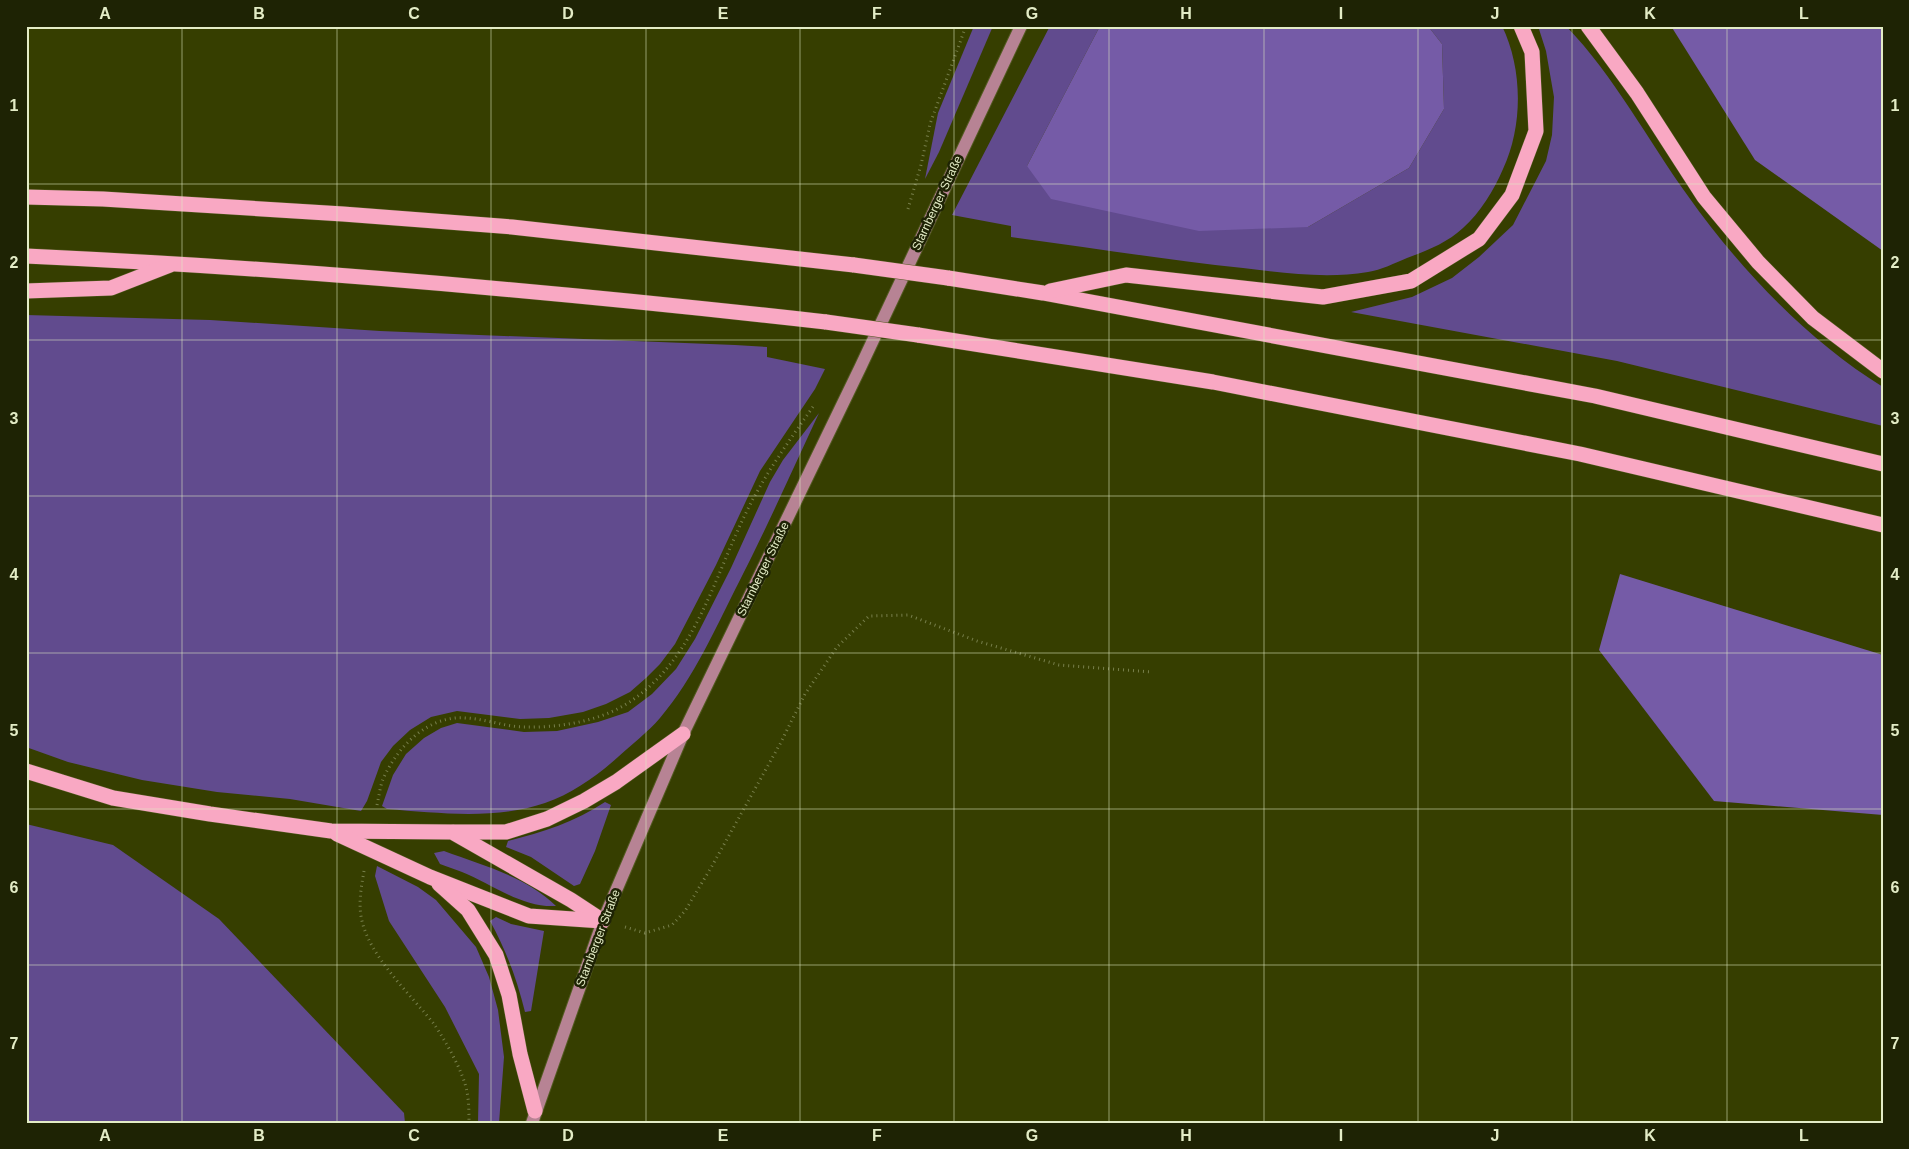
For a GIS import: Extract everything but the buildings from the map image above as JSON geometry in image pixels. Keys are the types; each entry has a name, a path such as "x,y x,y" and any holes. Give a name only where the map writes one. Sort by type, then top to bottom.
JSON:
{"highway":[{"path":"1043,293 1126,275 1323,297 1411,281 1479,239 1512,195 1536,131 1532,52 1521,26"},
{"path":"1588,26 1637,93 1704,197 1758,262 1812,318 1883,370"},
{"path":"26,197 103,199 315,212 512,228 948,278 1043,293 1595,396 1883,464"},
{"path":"26,256 177,263 455,283 826,322 1213,382 1580,454 1883,524"},
{"path":"26,290 111,288 177,263"},
{"path":"26,771 113,798 331,831 506,832 547,819 584,801 616,782 682,734"},
{"path":"331,831 430,877 529,916 603,921"},
{"path":"452,832 571,900 603,921"},
{"path":"430,877 468,910 496,955 509,995 534,1117"}],"main road":[{"name":"Starnberger Straße","path":"534,1117 603,921 682,734 860,368 1021,26"}],"path":[{"path":"908,209 921,165 930,124 966,26"},
{"path":"377,804 383,780 394,758 408,741 425,727 445,718 466,718 521,727 553,726 582,721 606,714 627,703 654,684 678,655 700,617 752,501 773,465 818,401"},
{"path":"603,921 645,933 672,925 685,911 775,753 805,694 837,647 869,616 908,615 977,641 1060,665 1152,672"},
{"path":"365,866 360,904 362,922 372,944 390,972 434,1025 452,1054 467,1090 469,1123"}],"shaded area":[{"path":"974,26 993,26 939,152 925,179 938,113"},
{"path":"1050,26 1100,26 1027,166 1308,227 1409,168 1444,109 1442,44 1428,26 1502,26 1514,60 1517,79 1517,116 1510,152 1486,201 1469,222 1457,233 1436,246 1373,271 1337,275 1289,273 1011,237 1011,226 952,215"},
{"path":"1100,26 1428,26 1442,44 1444,109 1409,168 1308,227 1199,231 1051,199 1027,166"},
{"path":"1538,26 1566,26 1600,66 1688,196 1729,250 1801,325 1855,368 1883,387 1883,426 1617,361 1351,312 1412,297 1452,278 1479,257 1513,225 1546,161 1552,135 1554,97 1546,51"},
{"path":"1671,26 1883,26 1883,251 1755,160"},
{"path":"26,315 210,320 380,331 767,347 767,357 825,369 815,389 760,471 716,565 675,644 660,664 646,678 630,692 606,704 583,712 549,718 520,719 457,711 431,717 410,730 393,746 381,762 367,801 361,811 290,799 217,792 142,780 68,762 26,747"},
{"path":"819,413 704,652 672,703 645,733 593,777 565,795 545,803 507,812 467,814 387,809 382,806 393,775 406,754 424,738 441,728 457,723 524,732 557,731 598,722 628,712 652,694 676,669 695,639 731,568 770,482 783,460"},
{"path":"1620,574 1883,655 1883,815 1714,801 1599,650"},
{"path":"605,802 611,805 595,851 580,884 574,886 531,857 506,847 508,841 558,826"},
{"path":"26,824 113,845 219,919 404,1113 405,1123 26,1123"},
{"path":"444,851 518,880 532,887 556,906 543,906 519,899 440,864 434,853"},
{"path":"377,866 418,887 436,900 476,947 489,977 498,1010 504,1057 499,1123 478,1123 479,1074 445,1007 389,921 375,876"},
{"path":"496,917 511,924 544,931 531,1011 525,1012 511,965 490,921"}]}
